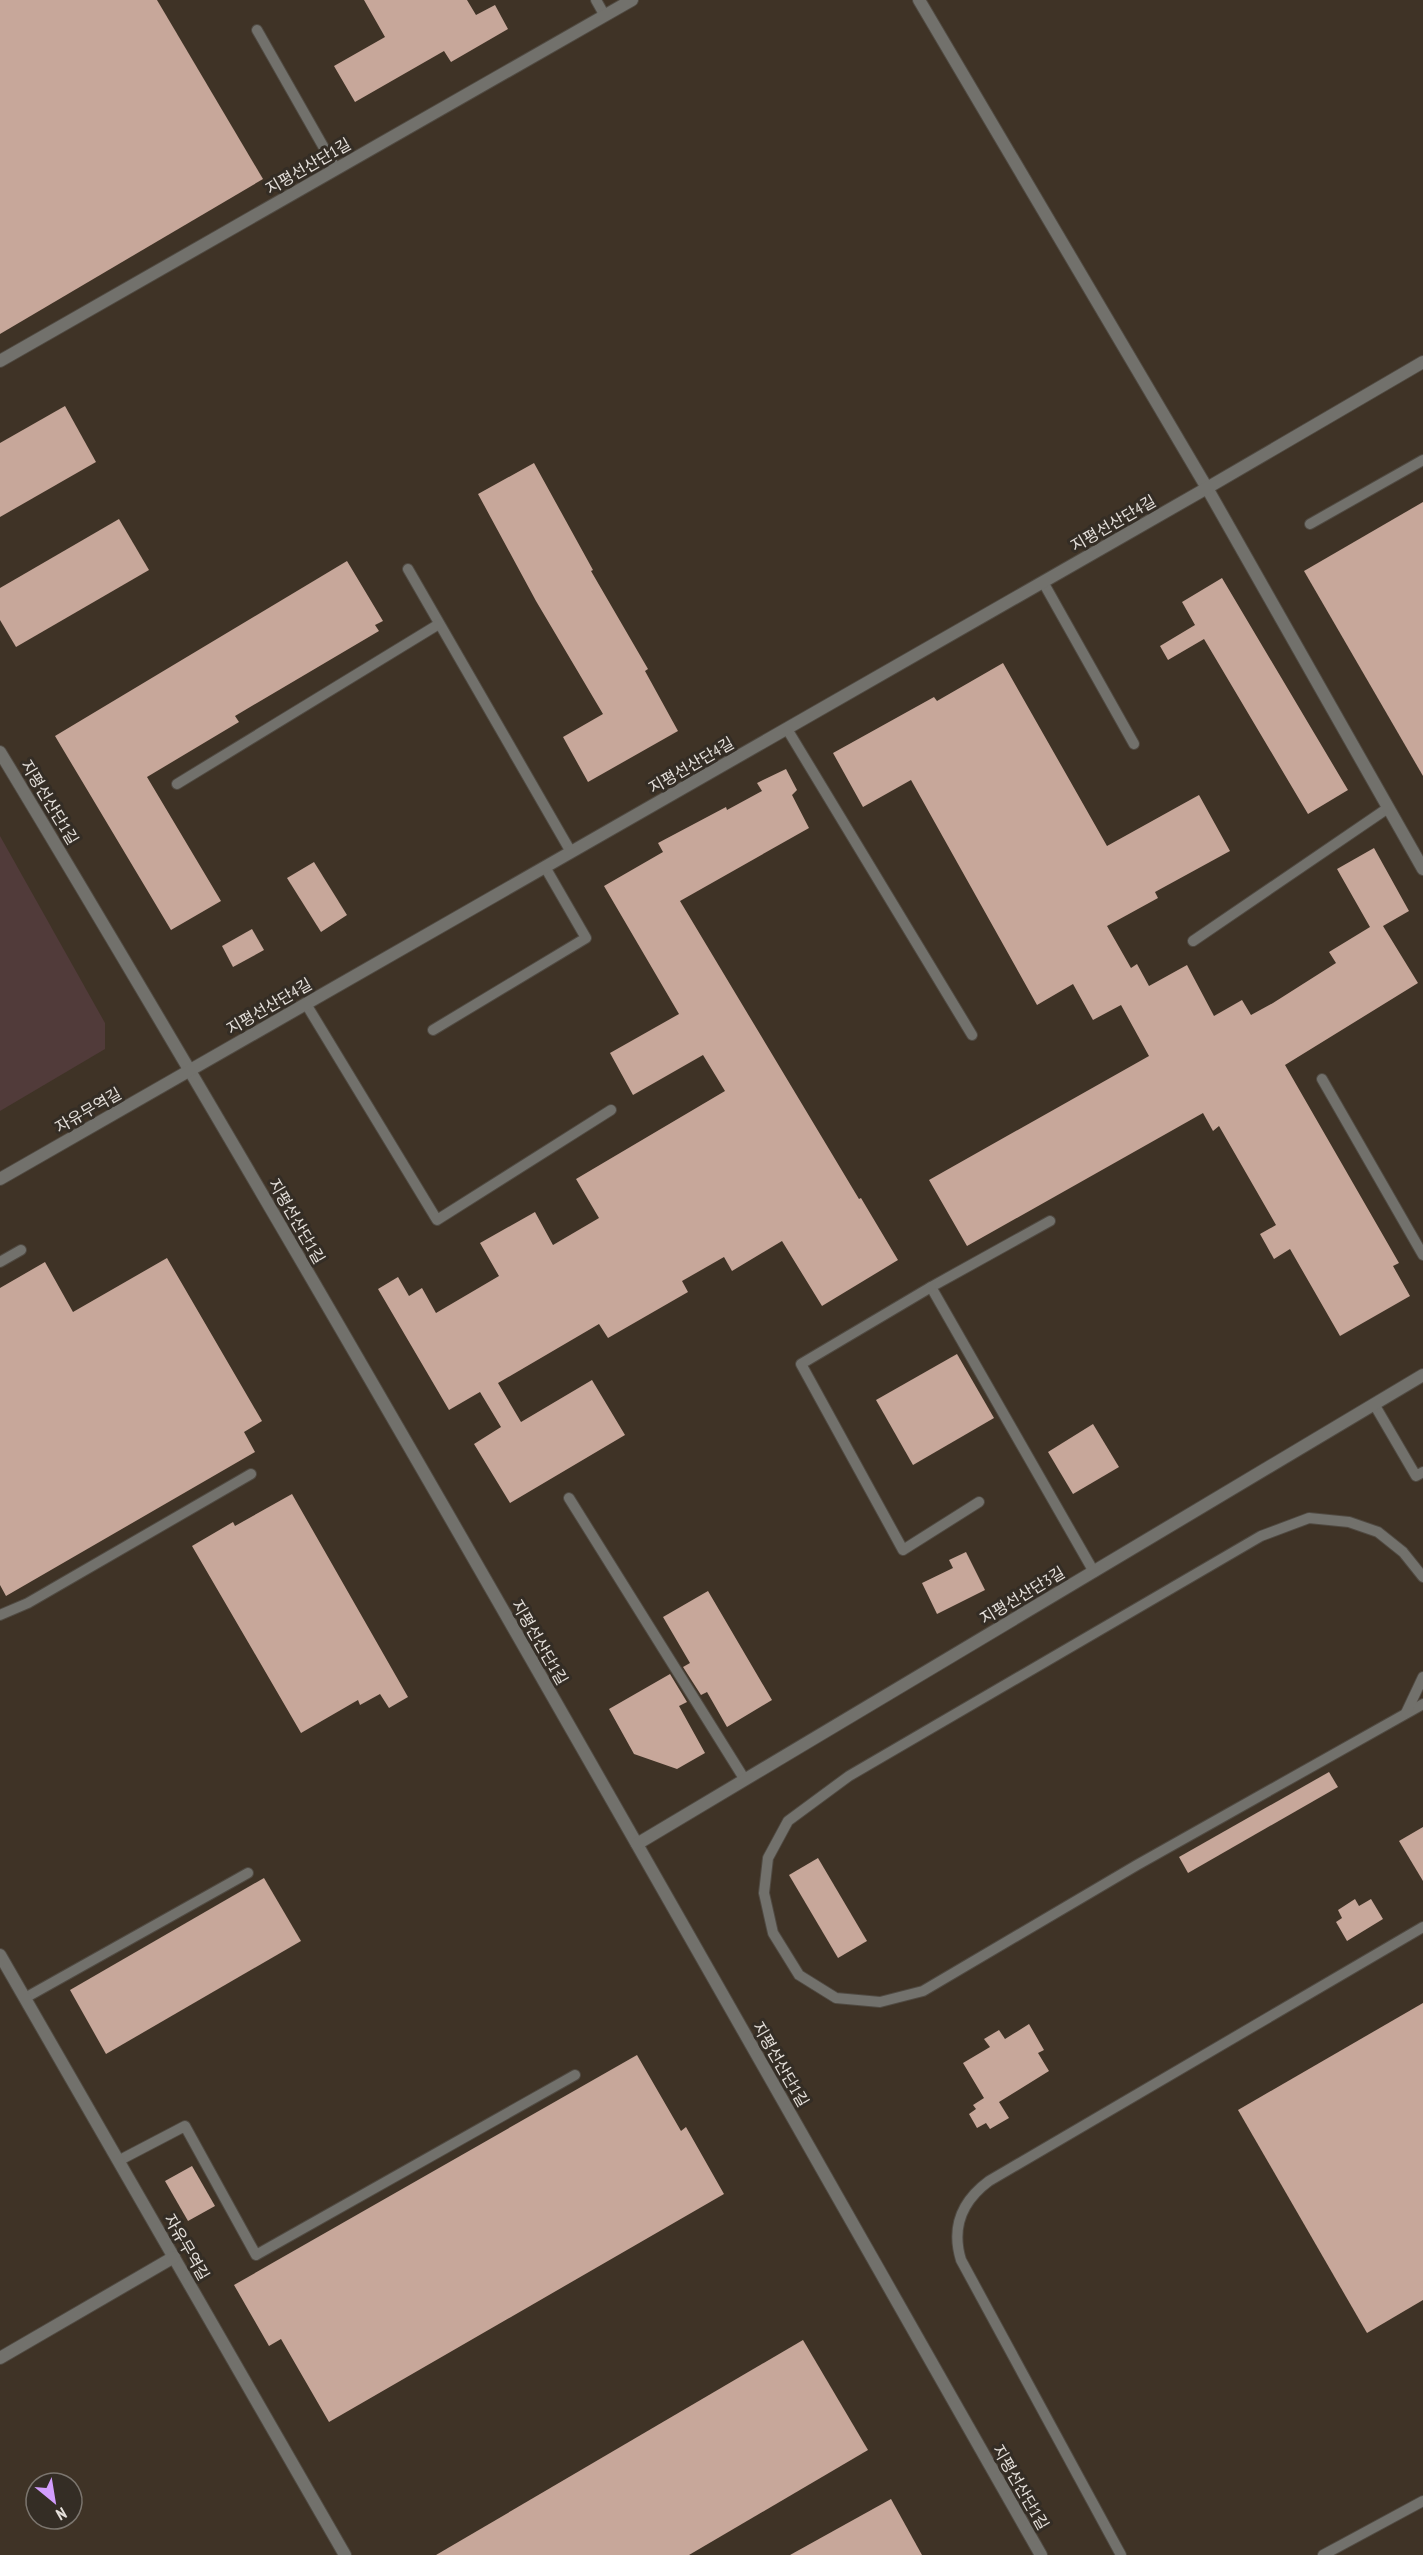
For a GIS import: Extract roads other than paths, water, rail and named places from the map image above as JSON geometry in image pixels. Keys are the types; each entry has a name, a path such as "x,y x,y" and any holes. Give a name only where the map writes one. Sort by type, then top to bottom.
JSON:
{"street":[{"name":"지평선산단1길","path":"0,361 632,0"},
{"path":"920,0 1207,488 1423,869"},
{"name":"지평선산단4길","path":"191,1070 1423,362"},
{"name":"지평선산단1길","path":"0,752 191,1070 637,1844 1041,2555"},
{"name":"자유무역길","path":"0,1179 191,1070"},
{"name":"지평선산단3길","path":"637,1844 1423,1375"},
{"name":"자유무역길","path":"0,1955 345,2555"},
{"path":"0,2358 174,2257"}],"lane":[{"path":"596,0 605,16"},
{"path":"257,30 336,169"},
{"path":"1310,524 1423,460"},
{"path":"408,569 571,852"},
{"path":"1042,582 1134,744"},
{"path":"177,783 439,624"},
{"path":"787,729 972,1035"},
{"path":"1193,941 1388,808"},
{"path":"433,1030 586,938 545,867"},
{"path":"306,1004 438,1220 611,1110"},
{"path":"1322,1079 1423,1255"},
{"path":"979,1502 903,1550 801,1364 931,1287 1050,1221"},
{"path":"0,1262 21,1250"},
{"path":"931,1287 1094,1572"},
{"path":"1374,1404 1416,1476 1423,1472"},
{"path":"0,1615 28,1603 251,1474"},
{"path":"569,1498 745,1780"},
{"path":"1423,1577 1403,1552 1378,1532 1349,1522 1309,1518 1261,1536 849,1776 788,1821 768,1858 764,1893 773,1933 799,1975 836,1998 880,2002 923,1991 1137,1865 1423,1704"},
{"path":"1406,1713 1423,1677"},
{"path":"25,1998 248,1873"},
{"path":"1121,2555 961,2260 956,2234 959,2218 974,2192 989,2181 1423,1927"},
{"path":"118,2161 185,2126 256,2255 575,2075"},
{"path":"1323,2555 1423,2501"}]}
